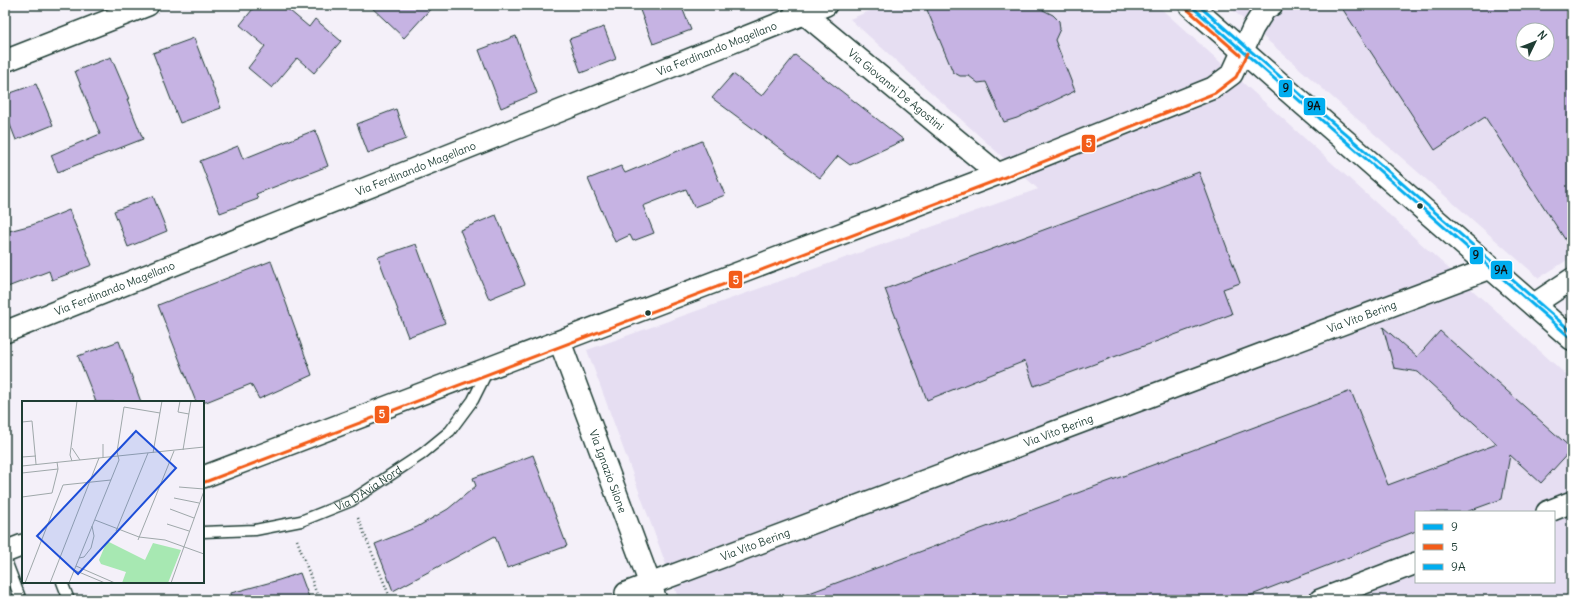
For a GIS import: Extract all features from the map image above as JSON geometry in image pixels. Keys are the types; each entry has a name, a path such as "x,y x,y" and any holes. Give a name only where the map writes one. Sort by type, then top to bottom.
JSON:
{"main road":[{"path":"1190,5 1572,339"}],"street":[{"path":"5,61 148,5"},
{"name":"Via Ferdinando Magellano","path":"5,332 799,9 826,5"},
{"path":"204,477 998,174 1213,88 1232,74 1253,28 1265,9 1272,5"},
{"name":"Via Giovanni De Agostini","path":"799,9 998,174"},
{"name":"Via Vito Bering","path":"626,593 653,592 1491,268"},
{"path":"1532,305 1572,279"},
{"name":"Via Ignazio Silone","path":"560,342 653,592"},
{"path":"1550,511 1572,502"},
{"path":"5,552 22,545"},
{"path":"1320,600 1415,563"}],"lane":[{"name":"Via D'Avia Nord","path":"204,532 255,530 301,521 352,501 422,454 450,431 473,400 489,368"},
{"path":"5,558 21,600"},
{"path":"62,583 69,600"}],"path":[{"path":"352,501 391,600"},
{"path":"291,523 319,600"}],"shaded area":[{"path":"884,5 1157,5 1572,380 1572,600 679,600 587,350 1038,189 850,19"},
{"path":"1227,5 1572,5 1572,257 1539,278"}],"building":[{"path":"256,5 283,5 309,27 315,19 341,41 314,73 297,58 272,88 248,68 265,46 240,25"},
{"path":"369,5 434,5 404,38"},
{"path":"638,5 681,5 691,30 653,44"},
{"path":"925,5 1033,5 1053,15 1059,21 1060,29 1055,40 1075,91 1017,118 1004,122 986,82 978,83 969,76 960,76 953,72"},
{"path":"1340,5 1572,5 1572,250 1485,117 1435,150"},
{"path":"604,27 616,59 581,73 569,39"},
{"path":"516,36 537,93 501,108 479,50"},
{"path":"194,38 221,108 180,123 153,53"},
{"path":"795,55 904,140 850,165 838,156 820,178 712,98 733,74 762,96"},
{"path":"111,57 129,99 127,99 143,139 58,172 51,155 100,134 75,71"},
{"path":"36,84 53,125 16,140 5,112 5,95"},
{"path":"396,109 406,139 368,153 357,124"},
{"path":"315,130 328,166 256,194 258,199 220,213 200,161 238,146 243,159"},
{"path":"702,141 725,195 694,207 686,189 643,206 654,233 633,241 630,235 615,242 588,179 621,166 625,173"},
{"path":"1199,172 1240,283 1223,289 1232,314 1034,386 1025,361 927,400 885,289"},
{"path":"153,196 167,231 128,247 114,211"},
{"path":"69,210 92,265 52,280 49,271 5,288 5,232 32,225"},
{"path":"496,215 525,284 489,299 460,230"},
{"path":"416,244 445,323 408,337 378,257"},
{"path":"271,261 312,375 259,399 251,384 206,402 196,401 158,305"},
{"path":"1383,327 1417,357 1440,331 1572,449 1541,483 1510,455 1502,499 1469,511 1415,511 1415,531 1239,600 796,600 796,598 1351,391 1388,485 1497,444 1418,372 1394,368"},
{"path":"119,341 141,401 96,401 78,356"},
{"path":"533,455 567,546 507,568 495,536 393,591 375,544 417,527 448,509 476,486 473,478"},
{"path":"300,573 310,600 232,600 231,593"}],"transit line":[{"name":"9","path":"1190,5 1572,339"},
{"name":"9A","path":"1198,5 1572,332"},
{"name":"5","path":"1187,9 1240,55"},
{"name":"5","path":"205,482 1000,179 1215,93 1236,77 1248,53"}]}
